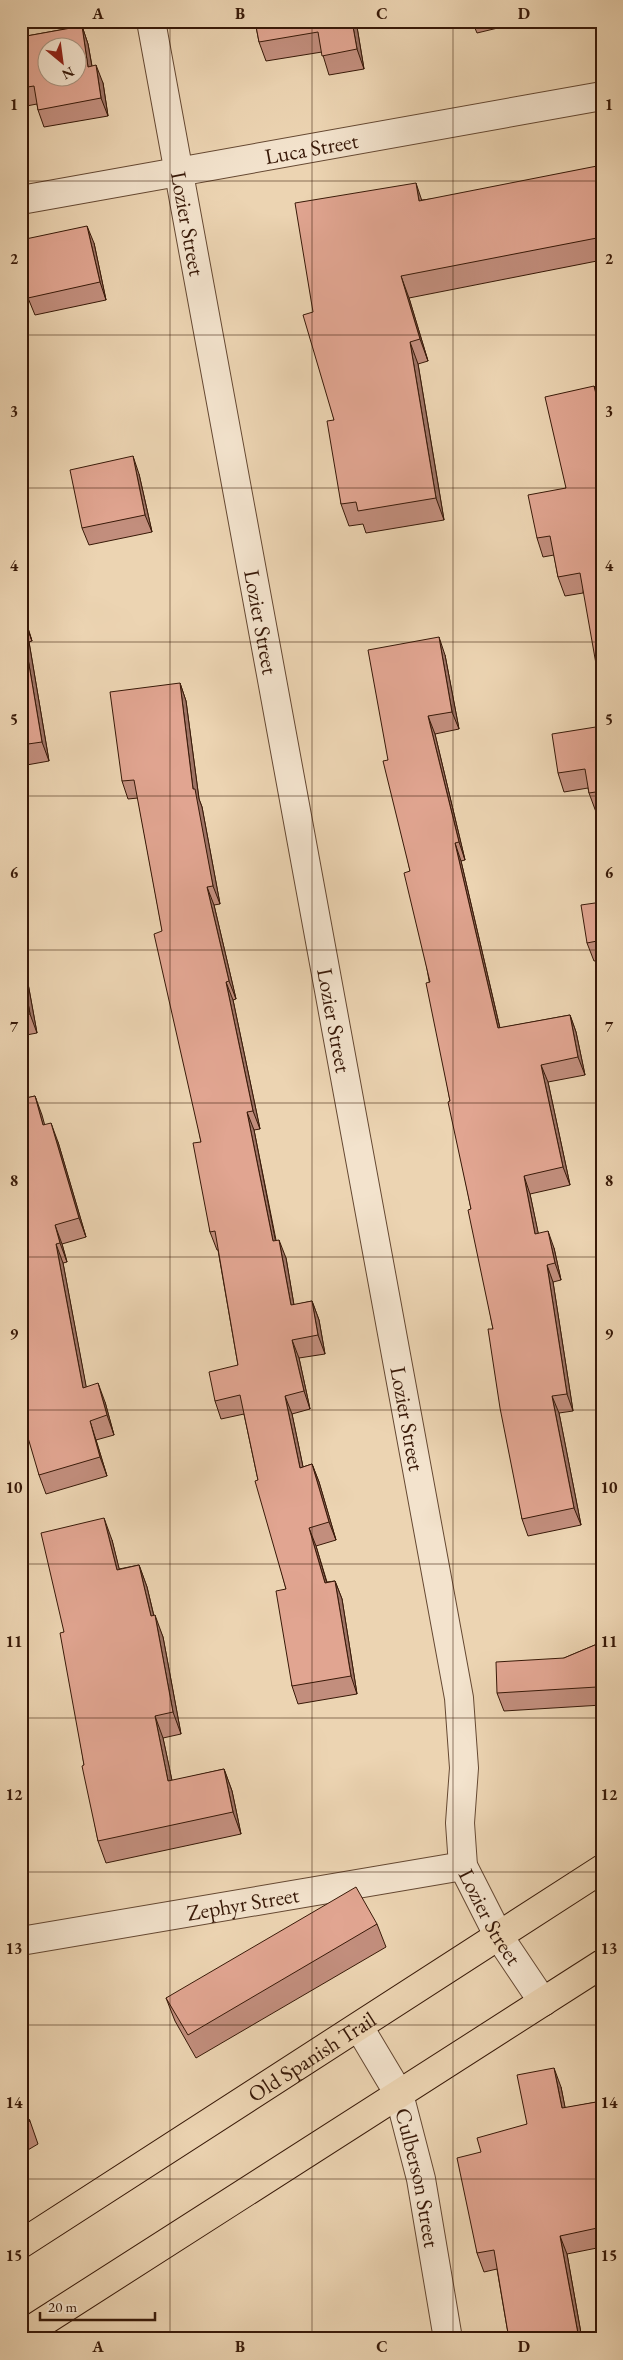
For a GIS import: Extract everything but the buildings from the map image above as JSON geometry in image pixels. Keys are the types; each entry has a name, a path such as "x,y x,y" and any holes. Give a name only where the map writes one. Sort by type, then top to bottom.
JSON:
{"main road":[{"name":"Old Spanish Trail","path":"21,2244 602,1869"},
{"path":"21,2336 602,1964"}],"street":[{"name":"Lozier Street","path":"150,21 458,1698 464,1768 460,1823 463,1866 498,1935 543,2002"},
{"name":"Luca Street","path":"21,200 602,96"},
{"name":"Zephyr Street","path":"22,1935 463,1866"},
{"name":"Culberson Street","path":"359,2027 399,2094 421,2179 448,2339"}]}
